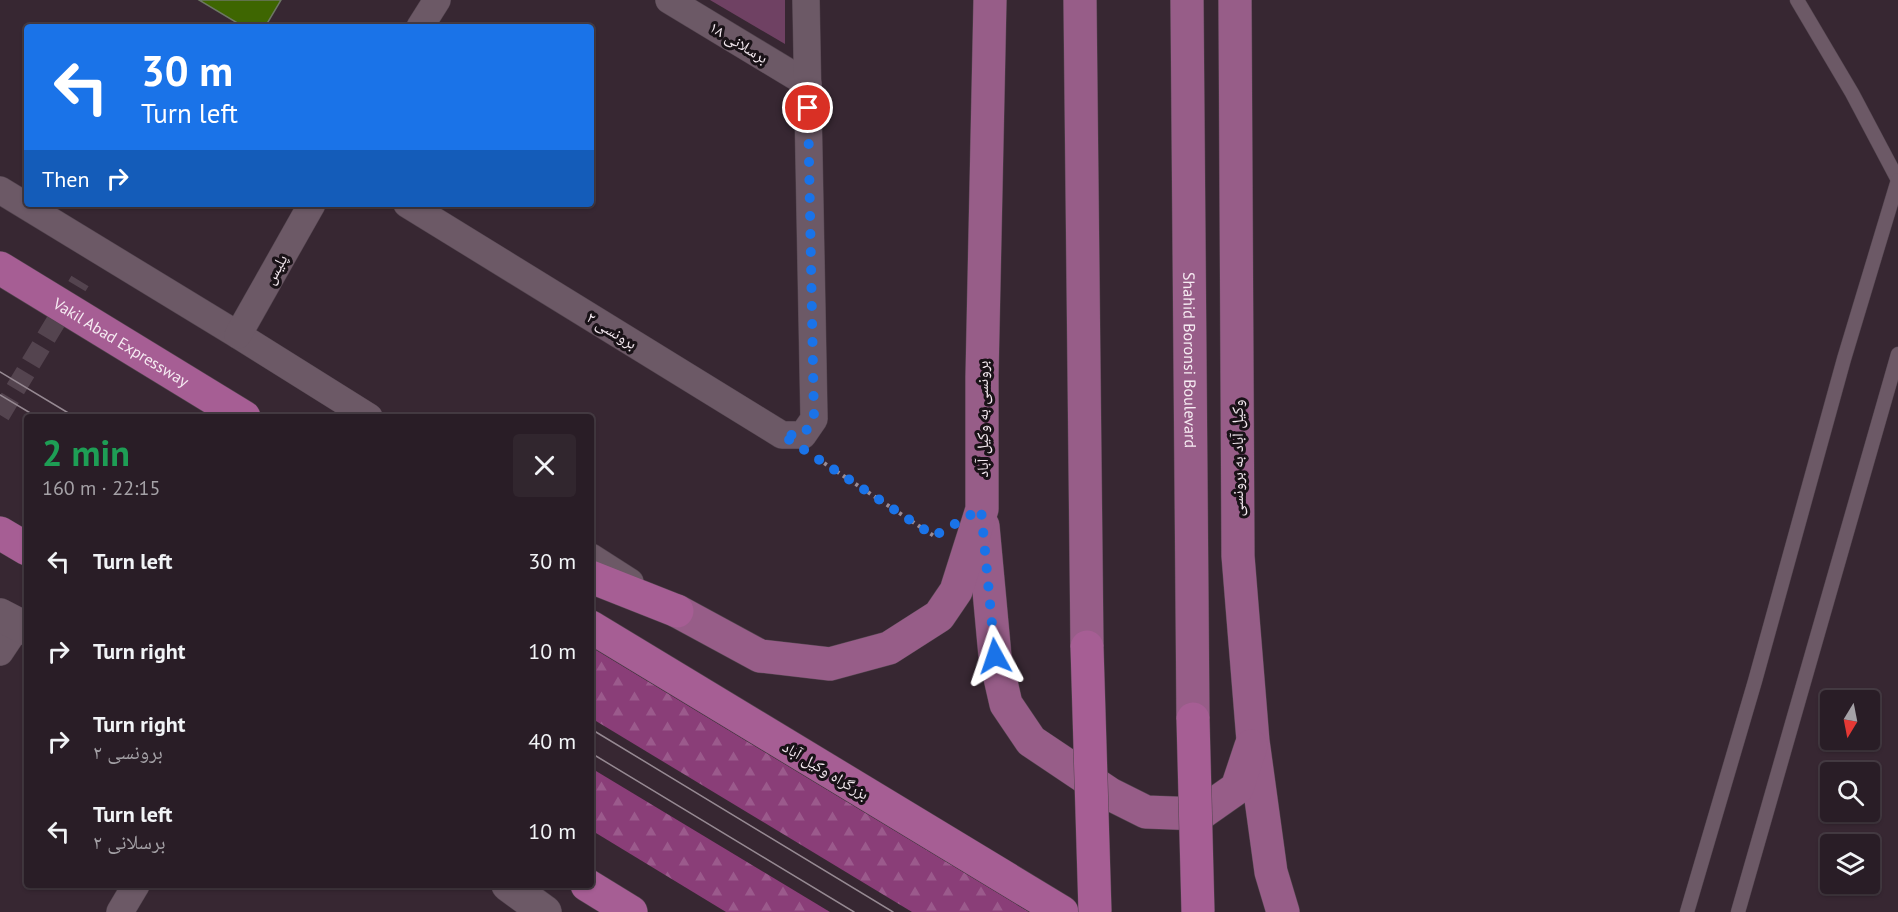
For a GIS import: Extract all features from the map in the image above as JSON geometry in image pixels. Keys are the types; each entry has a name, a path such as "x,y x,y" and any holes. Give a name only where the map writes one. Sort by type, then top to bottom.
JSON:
{"highway":[{"name":"Vakil Abad Expressway","path":"0,268 239,414"},
{"path":"0,533 24,547"},
{"path":"594,578 677,611"},
{"name":"بزرگراه وکیل آباد","path":"594,629 1062,912"},
{"path":"1087,647 1095,912"},
{"path":"1192,719 1198,912"},
{"path":"592,888 632,912"}],"main road":[{"name":"برونسی به وکیل آباد","path":"677,611 760,656 830,664 888,648 939,616 956,591 981,509 990,0"},
{"path":"1080,0 1087,647"},
{"name":"Shahid Boronsi Boulevard","path":"1187,0 1192,719"},
{"name":"وکیل آباد به برونسی","path":"1235,0 1238,556 1253,741 1271,872 1283,912"},
{"path":"981,509 995,656 1006,704 1031,741 1110,794 1146,812 1200,814 1237,788 1253,741"}],"street":[{"path":"422,24 437,0"},
{"name":"برسلانی ۱۸","path":"669,0 808,84"},
{"path":"782,435 803,435 814,419 806,0"},
{"path":"0,190 24,205"},
{"path":"28,207 364,414"},
{"name":"پلیس","path":"238,335 310,207"},
{"name":"برونسی ۲","path":"412,207 782,435"},
{"path":"594,559 677,611"},
{"path":"0,652 15,623"},
{"path":"120,912 134,888"},
{"path":"512,888 545,912"}],"lane":[{"path":"1688,912 1844,359 1898,180 1852,93 1797,0"},
{"path":"1738,912 1898,354"}],"path":[{"path":"782,435 934,536 981,509"}],"green space":[{"path":"594,649 1029,912 912,912 594,720"},
{"path":"594,770 830,912 726,912 594,832"}],"shaded area":[{"path":"710,0 785,0 785,44"}],"building":[{"path":"199,0 281,0 267,24 239,24"}],"tunnel":[{"path":"0,415 80,281"}],"tram line":[{"path":"0,372 70,414"},
{"path":"0,395 32,414"},
{"path":"594,731 893,912"},
{"path":"594,755 854,912"}],"route":[{"path":"808,108 814,419 803,435 782,435 934,536 981,509 995,656"}]}
